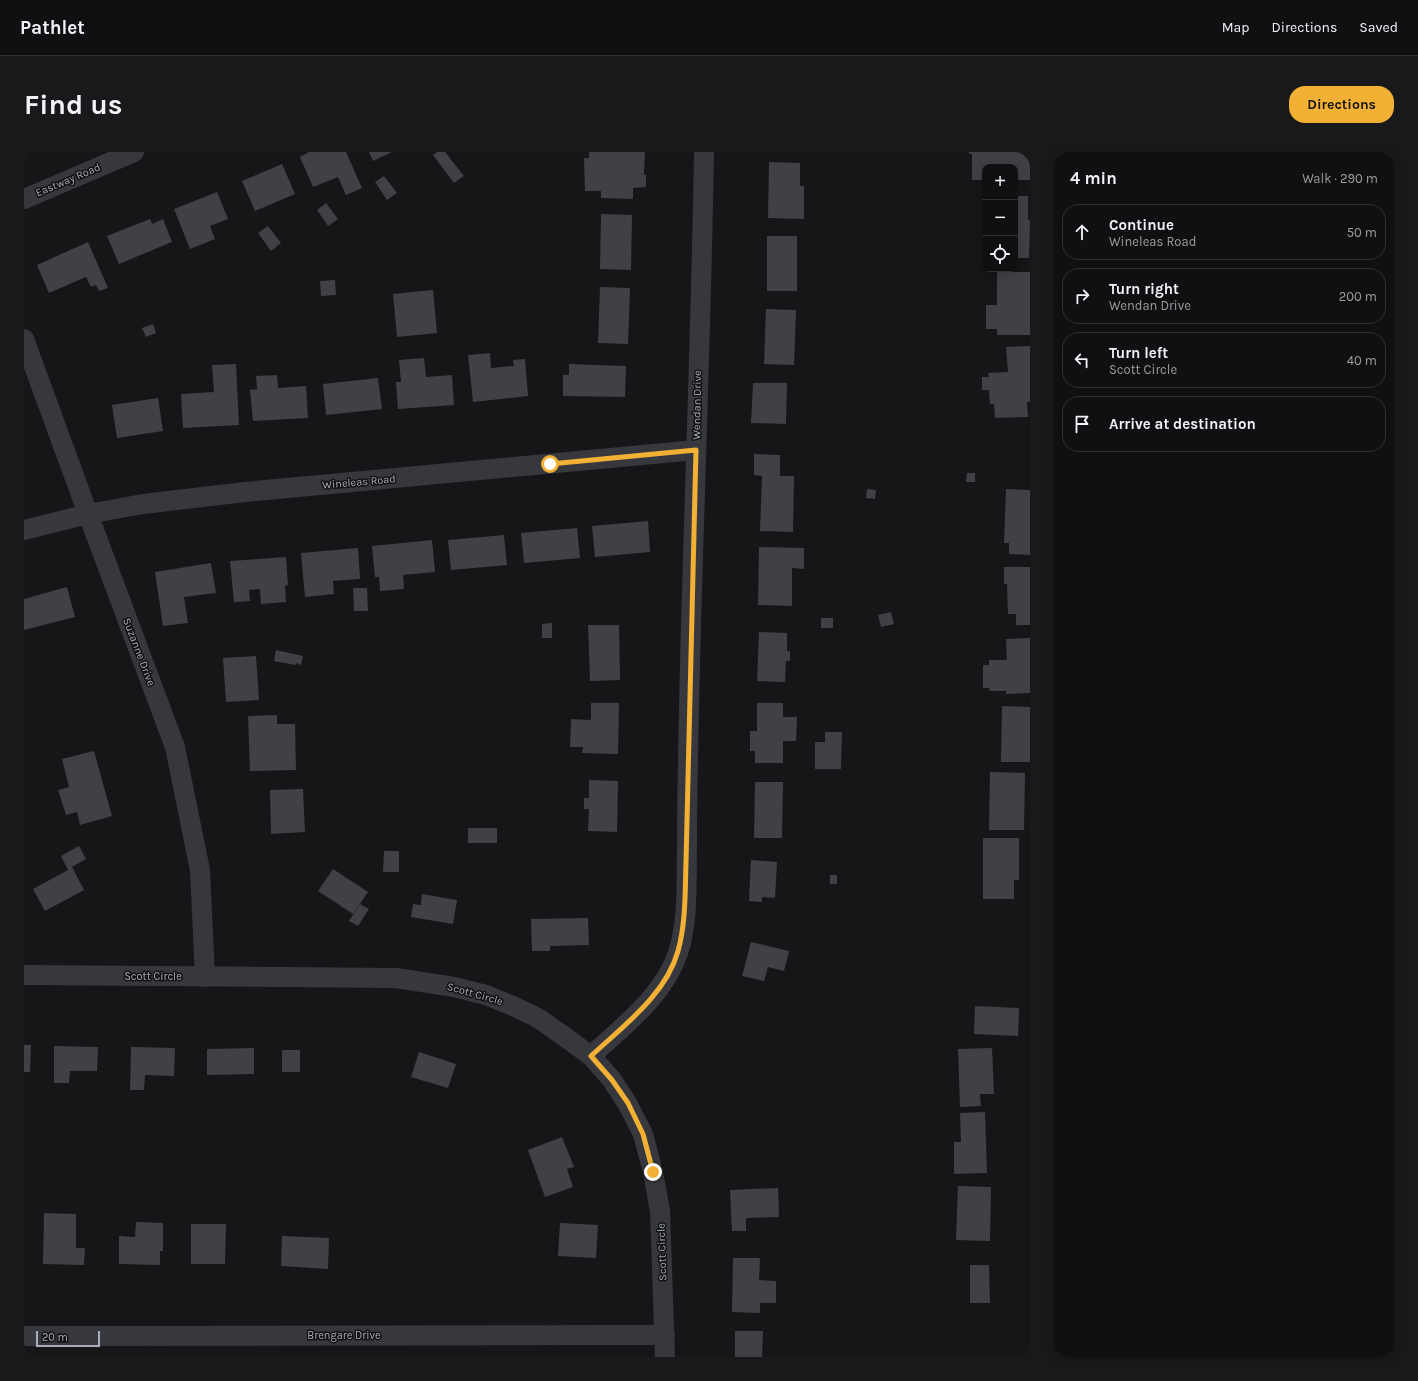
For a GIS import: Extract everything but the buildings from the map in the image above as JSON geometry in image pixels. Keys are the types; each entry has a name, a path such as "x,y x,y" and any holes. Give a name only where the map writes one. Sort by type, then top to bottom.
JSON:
{"street":[{"name":"Eastway Road","path":"24,199 134,152"},
{"name":"Wendan Drive","path":"591,1056 643,1009 667,976 675,958 682,931 685,910 690,662 704,152"},
{"name":"Suzanne Drive","path":"24,339 175,747 200,870 205,977"},
{"name":"Wineleas Road","path":"24,530 88,514 143,504 245,492 696,450"},
{"name":"Scott Circle","path":"24,975 396,978 454,987 486,995 538,1018 591,1056 612,1080 628,1103 643,1134 653,1172 660,1211 665,1357"},
{"name":"Brengare Drive","path":"24,1336 665,1335"}],"route":[{"path":"550,464 696,450 685,910 682,931 678,953 656,992 643,1009 591,1056 612,1080 628,1103 643,1134 653,1172"}]}
